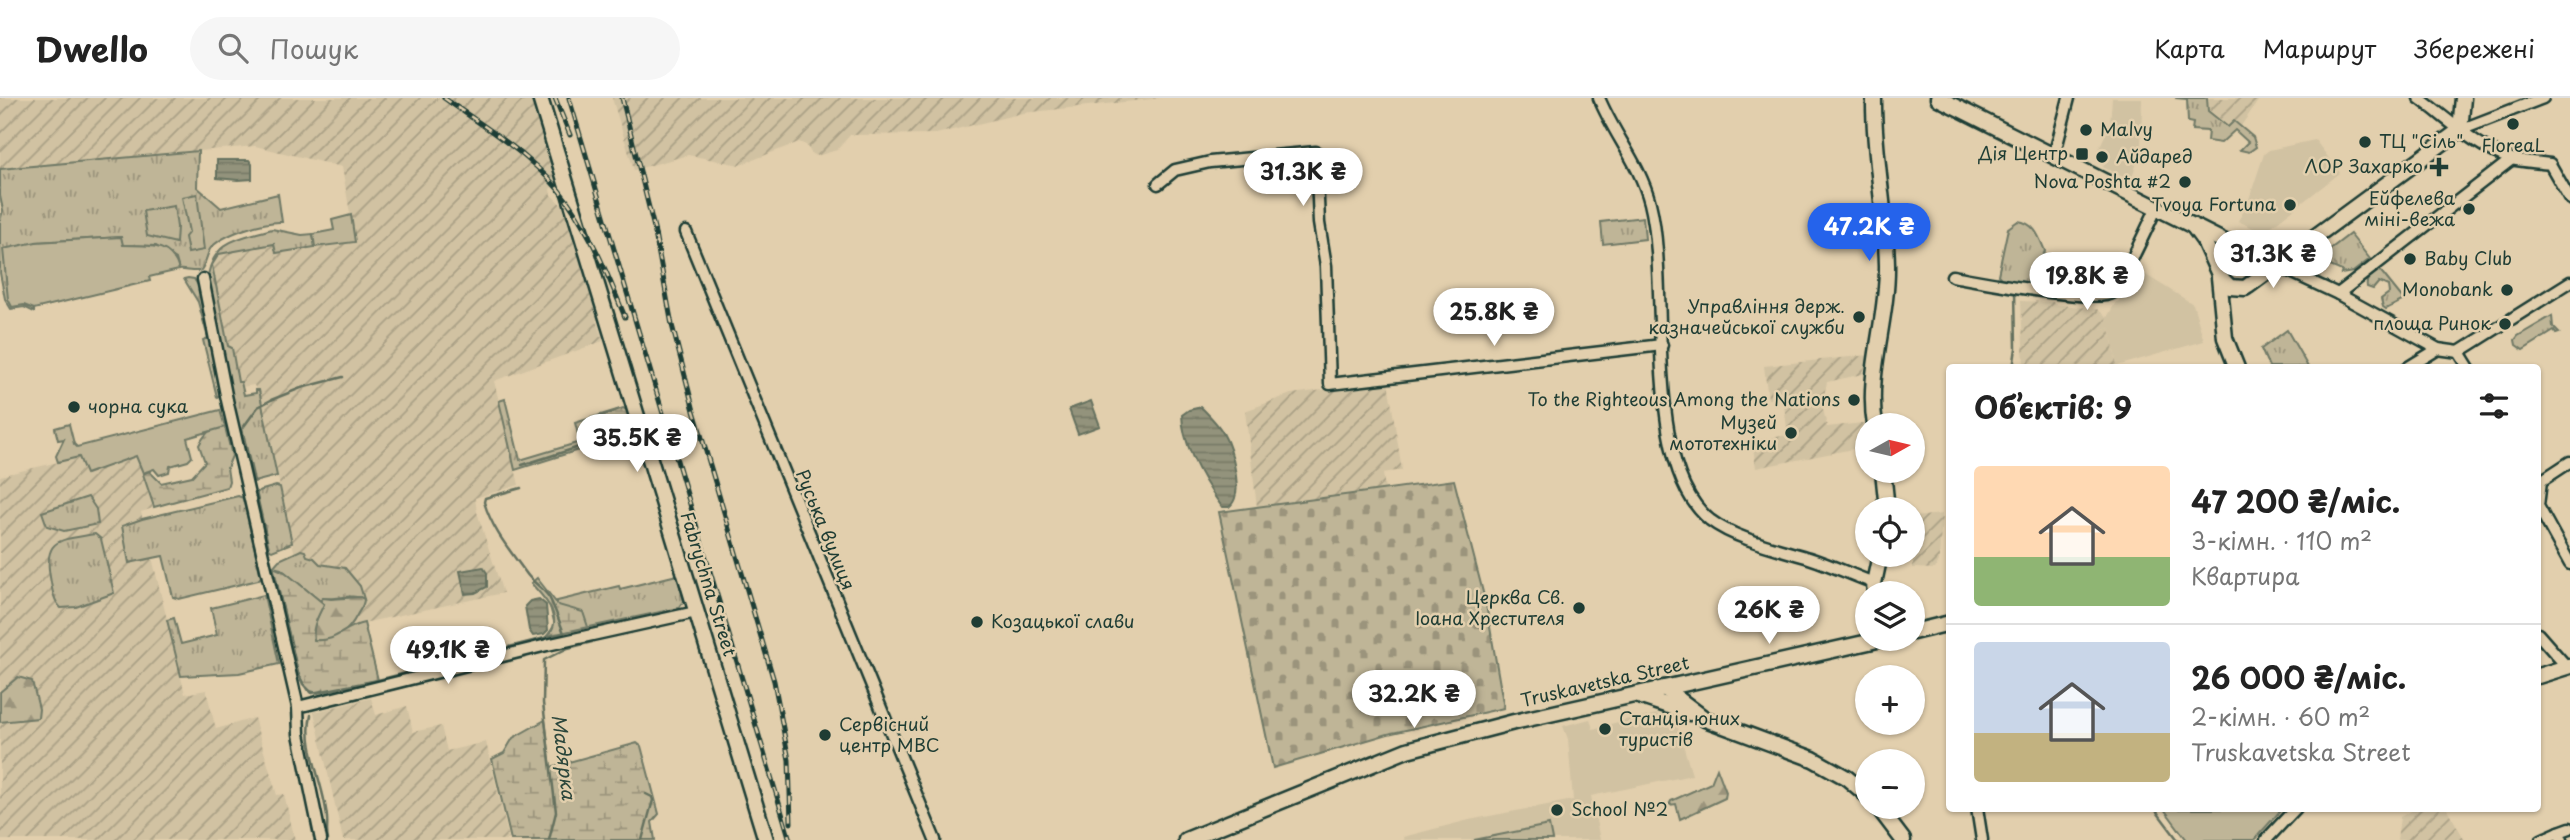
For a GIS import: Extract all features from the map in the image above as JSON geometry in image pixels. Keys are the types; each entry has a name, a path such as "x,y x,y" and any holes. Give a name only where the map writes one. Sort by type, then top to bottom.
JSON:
{"street":[{"name":"Fabrychna Street","path":"540,98 766,840"},
{"path":"1599,98 1639,172 1649,202 1656,244 1667,420 1683,483 1700,511 1728,531 1824,563 1860,581"},
{"path":"1874,98 1887,265 1884,320 1871,393 1874,413"},
{"path":"1938,98 2190,222 2245,252 2337,294 2438,349 2459,352 2570,282"},
{"path":"2053,156 2069,98"},
{"path":"2419,98 2460,130 2512,159 2550,164 2570,199"},
{"path":"2460,130 2463,98"},
{"path":"2190,222 2204,241 2219,274 2230,287 2246,287 2460,130 2543,98"},
{"path":"1158,184 1175,170 1210,162 1316,152 1319,223 1326,266 1330,384 1662,345"},
{"path":"2337,294 2512,159"},
{"path":"1952,276 2080,296 2105,296 2112,293 2157,207"},
{"name":"Руська вулиця","path":"686,232 935,840"},
{"path":"2223,320 2230,304 2254,279 2257,271 2256,262 2245,252 2233,251 2225,255 2220,262 2219,274 2223,320 2225,338 2235,364"},
{"path":"203,279 227,400 298,707 299,734 320,840"},
{"path":"2414,364 2438,349"},
{"path":"2459,352 2466,364"},
{"path":"2541,477 2570,462"},
{"path":"2541,511 2570,564"},
{"path":"298,707 547,645 696,612"},
{"path":"1925,629 1946,624"},
{"path":"2541,637 2569,666 2541,675"},
{"name":"Truskavetska Street","path":"1186,840 1407,750 1855,645"},
{"path":"1684,683 1696,713"},
{"path":"1664,688 1696,713"},
{"path":"1635,695 1696,713 1813,760 1855,785"},
{"path":"1978,812 1982,840"},
{"path":"2266,840 2291,812"},
{"path":"1887,819 1903,840"},
{"path":"2541,840 2560,836 2570,828"}],"shaded area":[{"path":"0,98 531,98 557,182 550,189 551,195 565,208 599,319 596,320 603,341 494,381 519,485 475,498 503,593 312,634 259,390 256,390 254,385 242,387 241,382 238,383 233,348 228,347 212,265 219,254 275,244 276,253 355,242 342,167 255,146 0,169"},
{"path":"612,98 1161,98 1023,113 936,134 850,135 837,150 817,156 799,142 740,165 688,155 634,170"},
{"path":"2112,98 2142,98 2141,150 2131,181 2103,167 2109,156 2098,151 2110,124"},
{"path":"2208,98 2260,98 2241,126 2234,120 2229,126 2209,110"},
{"path":"2315,140 2340,173 2268,229 2257,230 2238,221 2247,205 2264,154 2269,150"},
{"path":"217,160 249,160 252,164 252,179 217,178"},
{"path":"2141,272 2193,304 2204,341 2117,364 2110,328 2102,329 2116,302 2128,287 2131,288"},
{"path":"2021,301 2053,302 2097,309 2107,317 2102,329 2110,328 2117,364 2024,364"},
{"path":"1869,355 1863,374 1827,382 1822,404 1827,427 1855,424 1855,449 1756,468 1752,441 1788,435 1783,398 1768,399 1764,366"},
{"path":"1388,382 1402,470 1383,473 1385,490 1257,507 1245,411 1291,394"},
{"path":"1091,401 1100,426 1078,434 1069,409"},
{"path":"1201,407 1223,433 1233,460 1237,483 1234,501 1229,507 1222,507 1208,486 1186,439 1182,415"},
{"path":"137,456 153,508 141,512 185,694 206,690 216,729 254,718 277,795 284,794 295,840 0,840 0,476 79,457 87,474"},
{"path":"1942,514 1939,561 1935,569 1913,568 1925,567 1925,516"},
{"path":"483,567 487,573 487,587 465,594 460,571"},
{"path":"539,599 546,605 548,630 544,634 533,636 529,630 525,606 530,601"},
{"path":"371,698 376,715 407,706 413,732 441,726 447,751 486,742 509,840 343,840 314,712"},
{"path":"1656,714 1676,721 1692,775 1591,796 1600,840 1404,840 1403,837 1469,820 1573,800 1568,739 1563,726 1590,719 1593,729"},
{"path":"2409,812 2449,812 2465,840 2397,840 2400,817"}],"green space":[{"path":"2175,98 2207,98 2208,111 2228,127 2234,121 2253,137 2256,147 2249,152 2240,150 2248,142 2235,130 2221,143 2207,141 2208,131 2192,130 2193,123 2188,122 2187,99"},
{"path":"198,151 197,187 221,208 278,194 282,222 254,226 224,238 210,249 201,270 197,271 179,270 176,259 156,246 122,245 121,237 36,242 24,305 34,309 34,312 24,307 11,309 5,299 0,273 0,221 3,210 0,169"},
{"path":"197,194 204,250 188,253 185,237 189,232 182,197"},
{"path":"174,206 176,243 147,236 143,211"},
{"path":"351,215 355,242 315,247 313,234 334,230 332,220"},
{"path":"1643,217 1645,239 1603,244 1601,222"},
{"path":"2018,221 2029,225 2036,232 2045,251 2040,262 2050,266 2045,278 2040,276 2037,284 2001,278 1998,275 2008,228"},
{"path":"272,229 302,235 313,234 315,247 276,253 274,244 219,254 212,265 238,382 241,382 244,395 259,390 277,476 254,482 251,481 232,399 208,275 211,263 223,247 240,238"},
{"path":"2350,234 2370,259 2353,272 2341,274 2342,271 2316,260"},
{"path":"121,237 123,245 149,246 164,250 170,254 179,270 149,277 150,281 34,309 24,305 12,307 8,299 3,249 36,242"},
{"path":"2379,269 2404,300 2386,309 2381,299 2389,293 2388,286 2379,282 2373,289 2367,287 2368,279"},
{"path":"184,279 194,279 201,290 221,394 217,397 203,340 208,338 198,302"},
{"path":"2552,316 2553,327 2559,333 2554,331 2523,350 2516,345 2518,336"},
{"path":"2287,330 2306,364 2268,364 2261,349"},
{"path":"505,399 520,460 580,442 575,423 620,409 629,409 636,432 515,470 499,401"},
{"path":"623,408 628,411 631,430 598,441 586,441 583,431 586,422"},
{"path":"220,410 225,427 187,438 192,457 188,461 170,466 169,472 159,475 154,469 143,473 136,456 86,474 79,457 58,462 56,456 64,439 58,440 55,428 69,424 77,447"},
{"path":"224,423 232,456 227,468 227,487 154,507 143,474 149,471 161,483 192,476 205,462 199,445 201,441 206,434"},
{"path":"1454,480 1486,604 1504,708 1388,734 1273,768 1219,512"},
{"path":"280,487 292,543 272,551 267,548 254,496 259,491"},
{"path":"238,496 243,498 261,577 258,580 179,599 173,597 163,556 129,563 122,526"},
{"path":"88,497 96,509 98,524 64,531 47,526 42,512"},
{"path":"95,534 101,539 114,593 76,607 61,608 55,598 50,577 49,554 52,547 64,540"},
{"path":"301,550 320,564 345,568 360,586 364,599 323,598 320,601 281,569 273,567 279,560"},
{"path":"273,567 285,572 324,604 315,626 314,640 335,637 364,623 378,680 318,693 307,690 298,673"},
{"path":"677,575 684,601 679,608 547,636 555,625 549,603"},
{"path":"537,578 558,605 583,612 588,627 547,636 554,622 553,615 551,608 531,583"},
{"path":"264,595 279,664 239,673 181,676 167,620 174,618 181,644 217,635 211,608"},
{"path":"323,598 364,599 363,606 345,632 328,640 314,640 316,621 324,604 320,601"},
{"path":"18,677 32,681 39,709 38,718 0,722 0,692"},
{"path":"545,720 551,767 637,743 641,746 659,814 652,822 655,840 511,840 492,759 504,753 513,738"},
{"path":"1717,768 1726,792 1725,798 1680,819 1676,804 1669,805 1671,801 1711,783"},
{"path":"2166,812 2279,812 2254,840 2187,840"},
{"path":"1549,825 1552,840 1474,840"}],"waterway":[{"path":"2014,364 2016,348 2015,289"},
{"path":"254,481 242,429 258,407 301,388 343,377"},
{"name":"Мадярка","path":"522,465 576,448 586,441"},
{"path":"273,567 298,673 303,684 312,693 378,680 564,633 549,597 528,576 508,548 492,522 484,502 485,498 521,488"},
{"path":"256,492 269,549"},
{"name":"Мадярка","path":"549,840 556,812 543,703 544,660 568,648 592,642"},
{"path":"311,715 310,740 325,806 328,840"},
{"path":"642,840 653,800 646,794"},
{"path":"2157,812 2178,840"}],"railway":[{"path":"444,98 510,145 556,186 593,243 625,317"},
{"path":"555,98 570,135"},
{"path":"569,98 790,840"},
{"path":"622,98 654,228 672,325 694,411 774,681 789,760 791,823"}],"place":[{"name":"FloreaL","path":"2513,124"},
{"name":"Malvy","path":"2086,130"},
{"name":"ТЦ \"Сіль\"","path":"2365,142"},
{"name":"Дія Центр","path":"2082,154"},
{"name":"Айдаред","path":"2102,157"},
{"name":"ЛОР Захарко","path":"2439,167"},
{"name":"Nova Poshta #2","path":"2185,182"},
{"name":"Tvoya Fortuna","path":"2290,205"},
{"name":"Ейфелева міні-вежа","path":"2469,209"},
{"name":"Baby Club","path":"2410,259"},
{"name":"Monobank","path":"2507,290"},
{"name":"Управління держ. казначейської служби","path":"1859,317"},
{"name":"площа Ринок","path":"2505,324"},
{"name":"To the Righteous Among the Nations","path":"1854,400"},
{"name":"чорна сука","path":"74,407"},
{"name":"Музей мототехніки","path":"1791,433"},
{"name":"Церква Св. Іоана Хрестителя","path":"1579,608"},
{"name":"Козацької слави","path":"977,622"},
{"name":"Станція юних туристів","path":"1605,729"},
{"name":"Сервісний центр МВС","path":"825,735"},
{"name":"School №2","path":"1557,810"}]}
